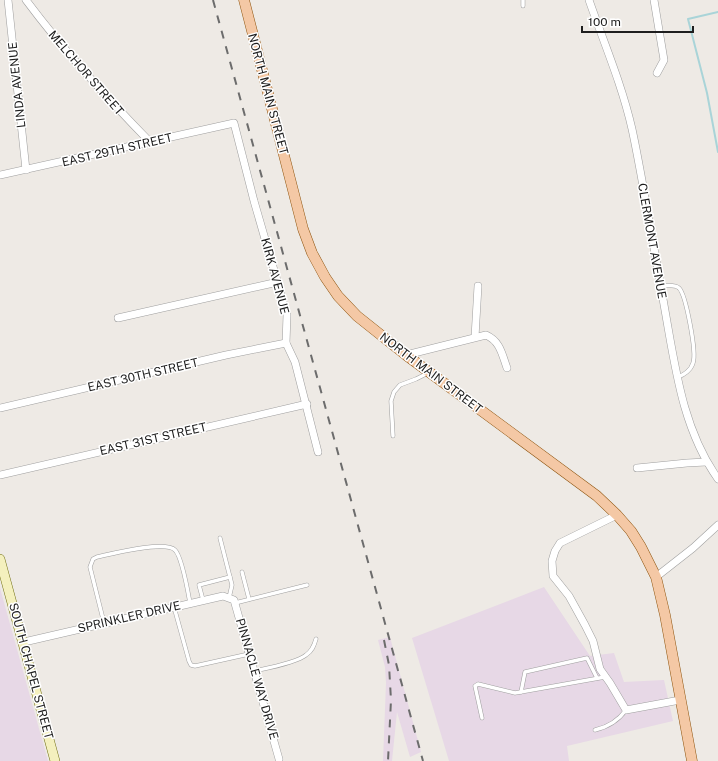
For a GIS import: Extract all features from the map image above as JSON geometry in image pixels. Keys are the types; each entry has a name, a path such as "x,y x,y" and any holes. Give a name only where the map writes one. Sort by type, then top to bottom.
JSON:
{"main road":[{"name":"NORTH MAIN STREET","path":"244,0 304,229 312,253 338,296 357,316 406,355 573,477 597,496 631,531 656,577 665,615 692,761"}],"street":[{"name":"LINDA AVENUE","path":"8,0 26,170"},
{"name":"MELCHOR STREET","path":"26,0 80,68 151,143"},
{"name":"CLERMONT AVENUE","path":"589,0 621,91 632,129 678,377 689,424 706,462 718,479"},
{"path":"654,0 664,60 657,73"},
{"name":"EAST 29TH STREET","path":"0,175 151,143 234,123"},
{"name":"KIRK AVENUE","path":"234,123 254,200 287,315 286,342 295,362 318,452"},
{"path":"118,318 278,282"},
{"path":"475,337 478,286"},
{"path":"406,355 486,335 497,343 507,368"},
{"name":"EAST 30TH STREET","path":"0,408 286,342"},
{"name":"EAST 31ST STREET","path":"0,475 306,404"},
{"path":"637,468 706,462"},
{"path":"617,515 560,543 555,551 552,561 553,576 569,596 590,634 600,670 626,710 680,700"},
{"path":"656,577 694,548 718,525"},
{"name":"SOUTH CHAPEL STREET","path":"0,559 56,761"},
{"name":"SPRINKLER DRIVE","path":"24,642 203,600 223,596 233,600"},
{"name":"PINNACLE WAY DRIVE","path":"233,600 280,760"}],"lane":[{"path":"523,0 523,6"},
{"path":"661,286 676,286 680,289 693,339 693,363 687,372 678,377"},
{"path":"393,436 391,401 394,392 400,385 429,372"},
{"path":"220,538 232,585 233,600 249,599 307,585"},
{"path":"104,623 90,567 93,559 97,557 153,546 174,549 178,554 182,567 190,603"},
{"path":"242,572 249,599"},
{"path":"203,600 200,585 230,577"},
{"path":"174,607 191,665 195,666 249,654"},
{"path":"254,671 305,657 310,652 316,639"},
{"path":"521,692 525,672 587,658 597,678"},
{"path":"482,718 476,688 478,684 521,692 605,677"},
{"path":"595,730 602,729 613,723 623,715 626,710"}],"shaded area":[{"path":"544,587 590,656 614,653 624,682 664,680 673,721 567,746 569,761 449,761 412,638"},
{"path":"0,588 48,761 0,761"},
{"path":"390,637 421,752 410,757 397,712 392,761 383,761 386,683 385,667 378,640"}],"waterway":[{"path":"718,12 688,19 707,93 718,152"}],"railway":[{"path":"213,0 423,761"},
{"path":"384,640 389,665 391,700 388,761"}]}
